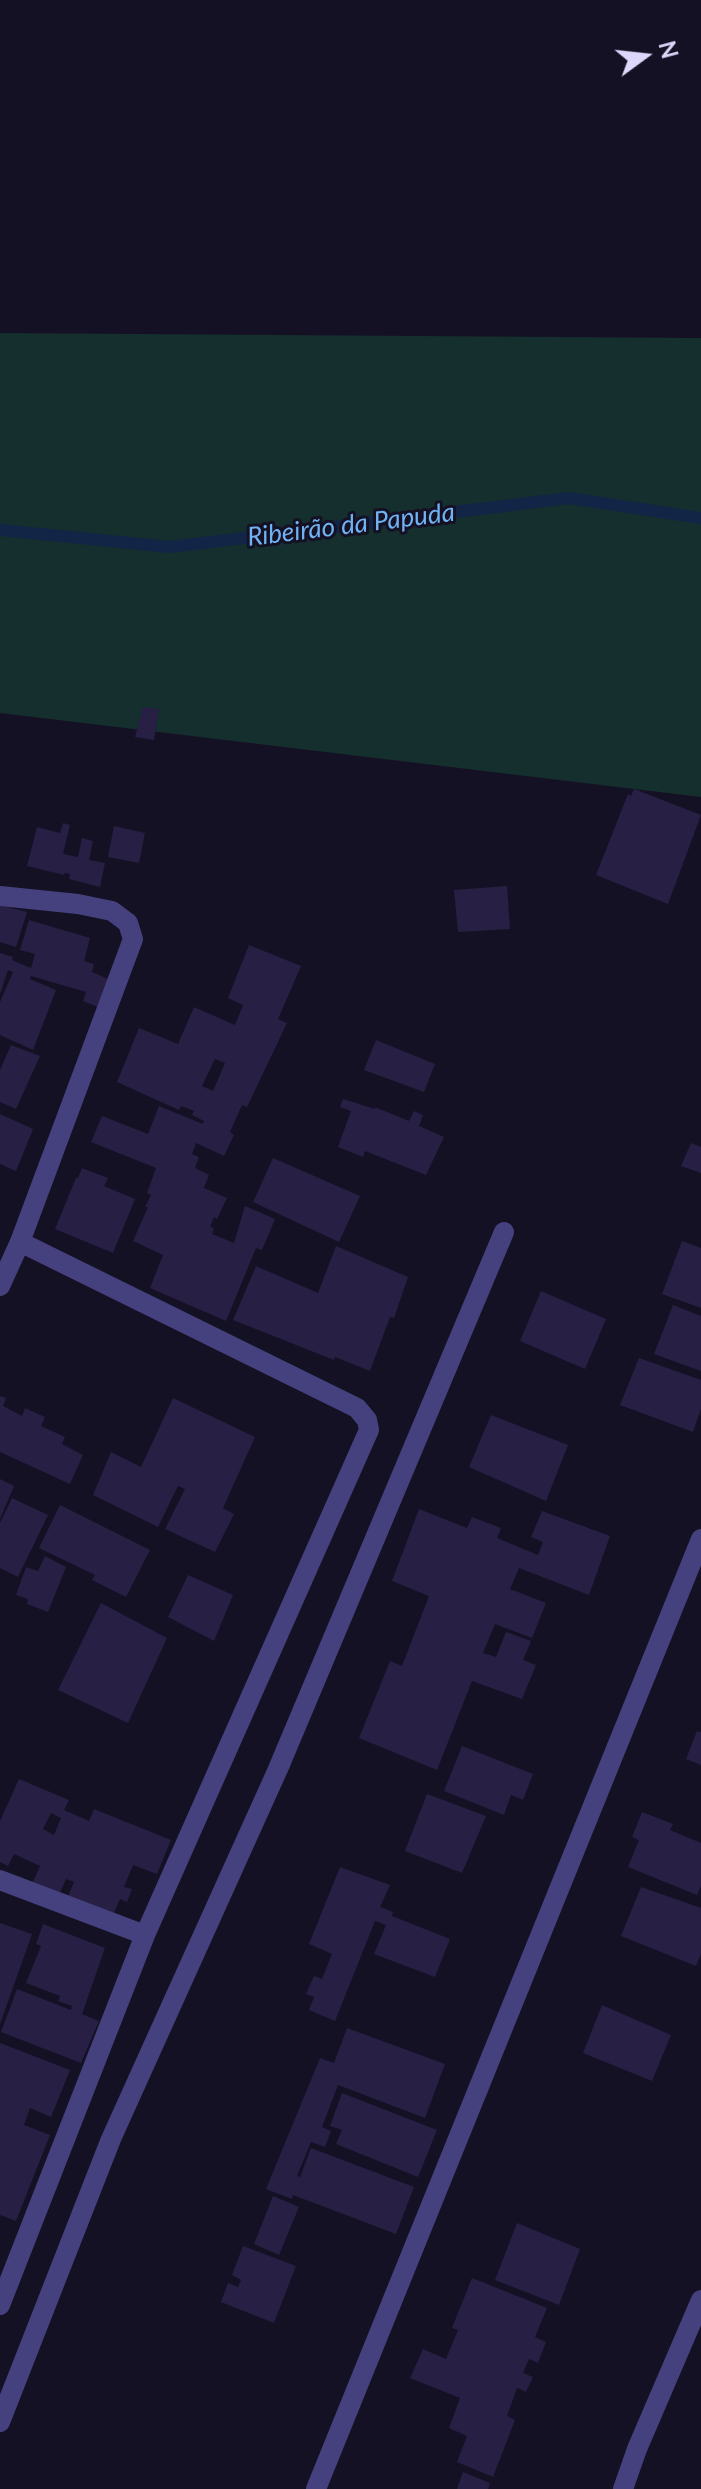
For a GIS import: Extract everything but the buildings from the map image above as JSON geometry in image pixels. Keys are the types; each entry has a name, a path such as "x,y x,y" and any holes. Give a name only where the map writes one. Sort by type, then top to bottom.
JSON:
{"street":[{"path":"0,896 78,904 112,911 128,923 133,939 20,1242 0,1286"},
{"path":"0,2422 111,2139 278,1769 504,1232"},
{"path":"0,2305 145,1935 369,1430 367,1420 357,1408 20,1242"},
{"path":"316,2489 701,1539"},
{"path":"0,1880 145,1935"},
{"path":"623,2489 701,2300"}],"green space":[{"path":"0,333 701,338 701,797 0,713"}],"waterway":[{"name":"Ribeirão da Papuda","path":"0,530 170,547 569,498 701,518"}]}
